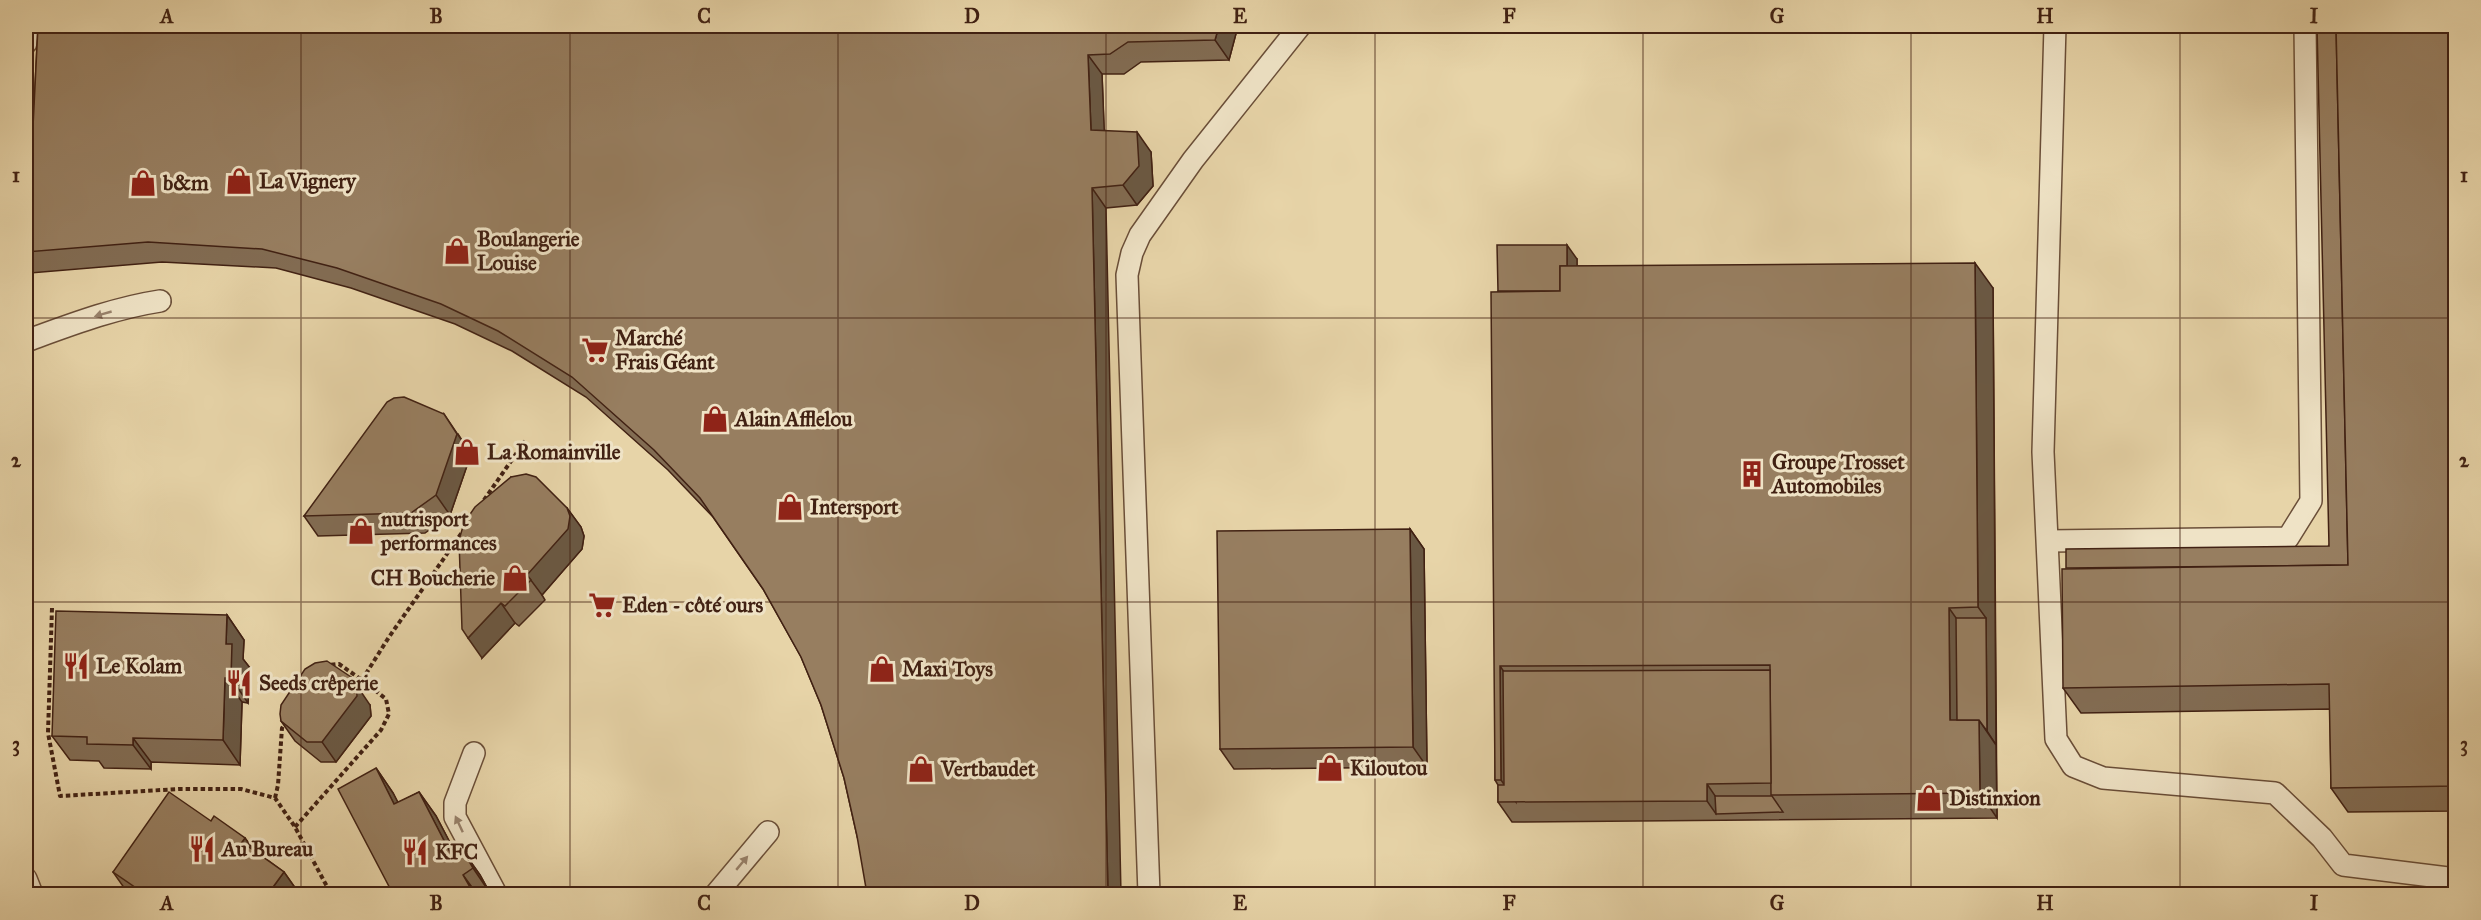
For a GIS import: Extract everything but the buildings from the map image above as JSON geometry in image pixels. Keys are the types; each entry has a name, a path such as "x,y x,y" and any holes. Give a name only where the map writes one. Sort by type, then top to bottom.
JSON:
{"lane":[{"path":"26,42 28,26"},
{"path":"1149,894 1127,275 1132,253 1140,234 1193,160 1300,26"},
{"path":"2055,26 2043,452 2056,739 2073,766 2103,778 2275,793 2322,838 2343,865 2456,879"},
{"path":"2048,541 2288,538 2311,501 2305,26"},
{"path":"26,341 102,315 160,301"},
{"path":"474,753 455,802 455,818 496,894"},
{"path":"716,894 768,832"},
{"path":"26,879 32,894"}],"path":[{"path":"478,510 525,441"},
{"path":"362,680 464,529"},
{"path":"52,608 48,734 60,796 179,789 241,789 275,798 295,827 331,894"},
{"path":"295,827 381,730 389,714 386,699 339,664 318,665"},
{"path":"275,798 282,728 288,718"}],"place":[{"name":"La Vignery","path":"239,181"},
{"name":"b&m","path":"143,183"},
{"name":"Boulangerie Louise","path":"457,251"},
{"name":"Marché Frais Géant","path":"595,350"},
{"name":"Alain Afflelou","path":"715,419"},
{"name":"La Romainville","path":"467,452"},
{"name":"Groupe Trosset Automobiles","path":"1752,474"},
{"name":"Intersport","path":"790,507"},
{"name":"nutrisport performances","path":"361,531"},
{"name":"CH Boucherie","path":"515,578"},
{"name":"Eden - côté ours","path":"602,605"},
{"name":"Le Kolam","path":"76,666"},
{"name":"Maxi Toys","path":"882,669"},
{"name":"Seeds crêperie","path":"239,683"},
{"name":"Kiloutou","path":"1330,768"},
{"name":"Vertbaudet","path":"921,769"},
{"name":"Distinxion","path":"1929,798"},
{"name":"Au Bureau","path":"202,849"},
{"name":"KFC","path":"415,852"}]}
